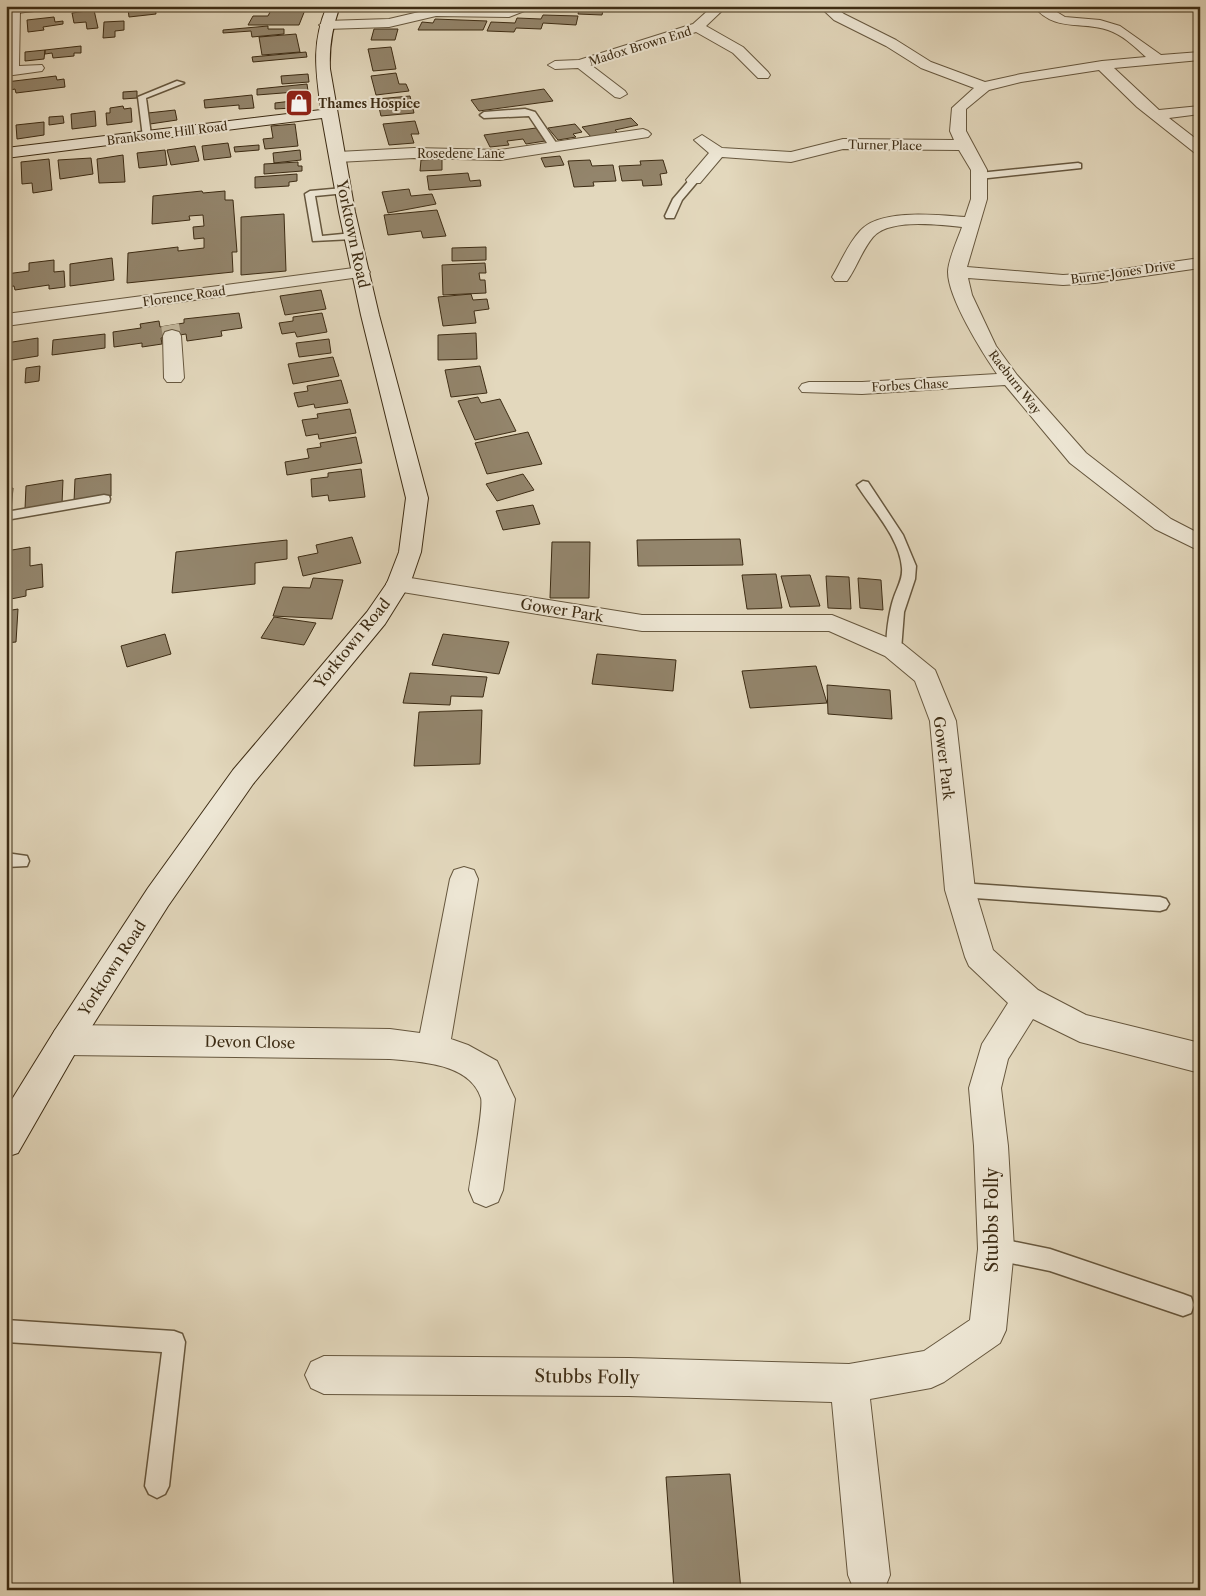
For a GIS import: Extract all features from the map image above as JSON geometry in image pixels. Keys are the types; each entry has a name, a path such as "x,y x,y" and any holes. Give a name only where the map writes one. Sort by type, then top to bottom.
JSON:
{"street":[{"path":"37,68 9,71 10,10 44,6"},
{"path":"330,16 389,23 436,12 509,13 530,6"},
{"path":"721,6 698,27 738,50 763,75"},
{"path":"825,6 839,16 891,43 926,65 984,87"},
{"path":"1040,6 1045,13 1054,18 1109,26 1122,31 1157,59"},
{"name":"Yorktown Road","path":"6,1141 66,1040 158,897 243,777 376,618 398,584 410,552 417,498 387,386 343,191 329,113 322,58 330,16"},
{"name":"Madox Brown End","path":"555,65 581,64 623,48 698,27"},
{"path":"957,272 980,199 979,170 958,131 959,108 984,87 1020,78 1102,65 1200,56"},
{"name":"Madox Brown End","path":"581,64 620,94"},
{"path":"1102,65 1155,115 1200,150"},
{"path":"1155,115 1200,110"},
{"name":"Branksome Hill Road","path":"6,153 329,113"},
{"name":"Rosedene Lane","path":"338,157 414,153 500,155 643,134"},
{"path":"694,180 718,152 702,140"},
{"name":"Turner Place","path":"718,152 791,157 843,144 964,145"},
{"path":"841,276 868,232 892,222 923,219 972,223"},
{"name":"Burne-Jones Drive","path":"957,272 1063,280 1095,278 1189,263 1200,263"},
{"name":"Florence Road","path":"6,320 361,272"},
{"name":"Raeburn Way","path":"957,272 963,295 987,346 1010,379 1078,458 1163,524 1200,544"},
{"path":"166,298 171,330 174,378"},
{"name":"Forbes Chase","path":"809,388 862,388 1010,379"},
{"name":"Gower Park","path":"398,584 642,623 832,623 894,650 926,676 943,721 960,890 980,957 1027,1000 1080,1028 1200,1058"},
{"path":"433,1049 464,879"},
{"name":"Stubbs Folly","path":"324,1374 629,1377 849,1383 931,1369 987,1330 996,1248 991,1146 985,1088 993,1055 1027,1000"},
{"name":"Devon Close","path":"66,1040 390,1044 433,1049 457,1056 485,1072 498,1100 486,1190"},
{"path":"849,1383 869,1575"}],"lane":[{"path":"146,135 142,97 180,83"},
{"path":"484,115 525,112 532,114 554,147"},
{"path":"979,176 1078,166"},
{"path":"670,216 678,199 694,180"},
{"path":"343,191 310,194 317,239 353,236"},
{"path":"863,485 902,547 909,565 909,576 897,614 894,650"},
{"path":"6,516 104,499"},
{"path":"960,890 1160,904"},
{"path":"996,1248 1050,1260 1183,1305"},
{"path":"6,1330 174,1342 157,1486"}],"building":[{"path":"155,6 156,14 129,17 128,9"},
{"path":"580,6 604,6 602,15 578,14"},
{"path":"94,10 98,28 87,29 86,22 74,23 72,13"},
{"path":"271,10 305,10 299,25 248,25 253,16 268,16"},
{"path":"543,15 578,16 576,25 543,23 541,29 516,28 514,32 487,31 491,22 515,23 517,18 541,19"},
{"path":"54,17 55,22 63,21 63,24 43,27 44,30 28,32 27,20"},
{"path":"435,19 487,21 483,30 418,30 422,22 433,23"},
{"path":"124,21 124,30 115,31 115,37 103,38 104,22"},
{"path":"268,26 268,29 284,29 284,34 252,37 251,31 223,33 223,30"},
{"path":"374,29 398,29 395,40 371,40"},
{"path":"296,34 300,52 262,55 259,37"},
{"path":"81,46 81,53 74,53 74,56 53,58 52,53 45,54 45,50"},
{"path":"391,47 396,69 373,71 368,49"},
{"path":"45,50 44,59 25,61 25,52"},
{"path":"306,52 307,57 253,62 252,57"},
{"path":"396,73 399,84 406,84 409,91 376,95 371,76"},
{"path":"308,74 309,82 282,84 281,76"},
{"path":"56,76 57,80 64,79 65,87 16,93 15,89 6,91 6,82"},
{"path":"307,84 308,91 257,95 257,89"},
{"path":"544,89 553,101 479,111 471,100"},
{"path":"137,91 137,98 123,99 123,92"},
{"path":"252,95 254,108 239,109 239,105 205,108 204,100"},
{"path":"410,96 414,113 381,116 377,99"},
{"path":"309,99 310,107 275,109 275,103"},
{"path":"123,106 124,109 131,108 132,122 107,125 106,113 110,113 110,108"},
{"path":"175,110 177,120 150,124 148,113"},
{"path":"95,111 96,126 72,129 71,114"},
{"path":"63,116 64,123 49,125 49,117"},
{"path":"631,118 638,125 615,130 619,134 592,138 582,127"},
{"path":"415,121 419,134 411,134 414,143 389,145 383,124"},
{"path":"44,122 44,135 17,139 16,125"},
{"path":"295,124 298,146 265,149 263,139 273,138 271,126"},
{"path":"575,124 582,132 573,134 576,137 558,140 548,128"},
{"path":"536,128 545,141 526,144 523,139 507,141 509,145 490,147 484,135"},
{"path":"228,143 231,157 204,160 202,146"},
{"path":"259,145 259,150 235,152 234,147"},
{"path":"195,146 199,161 171,165 167,150"},
{"path":"165,150 167,165 139,168 137,153"},
{"path":"300,150 301,160 274,163 273,153"},
{"path":"123,155 125,182 99,183 97,159"},
{"path":"560,156 564,165 545,167 541,158"},
{"path":"91,158 93,174 60,179 58,160"},
{"path":"49,159 52,190 33,193 32,183 22,184 21,162"},
{"path":"442,159 442,170 420,171 421,160"},
{"path":"590,160 592,166 613,165 616,181 593,182 594,186 574,187 568,161"},
{"path":"663,160 667,173 660,174 662,185 643,186 642,180 622,181 619,166 641,165 640,161"},
{"path":"298,162 298,166 302,166 302,171 264,174 264,164"},
{"path":"468,173 470,181 480,180 481,186 429,190 427,176"},
{"path":"297,174 297,181 289,182 289,186 255,188 255,177"},
{"path":"409,189 411,196 432,194 436,204 388,213 382,192"},
{"path":"202,191 203,193 225,191 225,200 233,200 237,252 232,252 233,272 127,283 128,253 178,247 178,251 204,248 204,238 194,239 193,227 204,226 203,215 189,216 190,220 152,224 153,196"},
{"path":"437,210 446,236 423,238 421,231 388,235 384,215"},
{"path":"284,214 286,271 241,275 241,217"},
{"path":"486,247 486,260 452,261 452,248"},
{"path":"112,258 114,280 70,286 70,264"},
{"path":"54,260 54,272 64,271 65,287 49,289 49,285 15,290 14,286 6,287 6,274 29,271 29,263"},
{"path":"485,263 486,273 479,273 480,280 485,280 486,293 443,295 442,265"},
{"path":"321,290 326,309 285,315 280,296"},
{"path":"471,294 473,300 487,299 489,309 474,311 476,323 443,326 438,297"},
{"path":"239,313 242,328 221,331 222,336 187,341 186,334 161,338 162,344 142,347 142,343 114,347 113,332 141,328 140,324 159,321 160,327 184,323 184,319"},
{"path":"322,313 327,332 297,337 295,332 282,334 279,323 293,321 293,317"},
{"path":"476,333 477,359 438,360 438,335"},
{"path":"105,334 105,348 52,355 53,340"},
{"path":"38,338 38,356 6,361 6,343"},
{"path":"329,339 331,353 299,357 296,343"},
{"path":"333,357 339,376 293,384 288,364"},
{"path":"40,366 39,381 25,383 26,368"},
{"path":"480,366 487,393 451,397 445,370"},
{"path":"341,380 348,403 315,408 314,404 298,407 294,393 308,391 307,386"},
{"path":"478,397 481,403 500,399 516,431 475,440 458,401"},
{"path":"350,409 356,433 319,439 318,434 306,436 302,420 318,418 317,414"},
{"path":"528,432 542,464 487,474 475,443"},
{"path":"356,437 362,463 287,475 285,462 309,458 307,449 321,447 320,443"},
{"path":"361,469 365,497 329,501 328,495 312,497 311,479 328,477 328,473"},
{"path":"111,474 111,496 74,502 75,479"},
{"path":"523,474 534,490 497,501 486,484"},
{"path":"63,480 62,504 25,509 26,486"},
{"path":"13,488 11,511 6,512 6,489"},
{"path":"533,505 540,524 503,530 496,511"},
{"path":"352,537 361,563 303,576 298,557 318,553 316,545"},
{"path":"740,539 743,565 638,566 637,540"},
{"path":"287,540 287,559 255,563 255,584 172,593 176,552"},
{"path":"552,542 590,542 589,598 550,598"},
{"path":"30,547 30,566 42,564 43,587 26,590 26,596 6,600 6,551"},
{"path":"776,574 782,608 747,609 742,575"},
{"path":"810,575 820,606 790,607 781,576"},
{"path":"826,576 849,577 851,609 828,608"},
{"path":"313,578 343,580 332,619 273,616 283,587 310,588"},
{"path":"858,578 881,580 883,610 860,608"},
{"path":"18,609 16,642 6,643 6,611"},
{"path":"274,617 316,623 304,645 261,638"},
{"path":"165,634 171,654 127,667 121,646"},
{"path":"443,634 509,642 499,674 432,665"},
{"path":"597,654 676,660 673,691 592,684"},
{"path":"816,666 827,703 750,708 742,671"},
{"path":"410,673 487,677 483,697 451,696 450,705 403,703"},
{"path":"827,685 890,690 892,719 828,714"},
{"path":"482,710 480,764 414,766 419,712"},
{"path":"730,1474 741,1590 674,1590 666,1477"}],"tunnel":[{"path":"170,325 172,336"}],"place":[{"name":"Thames Hospice","path":"299,103"}]}
